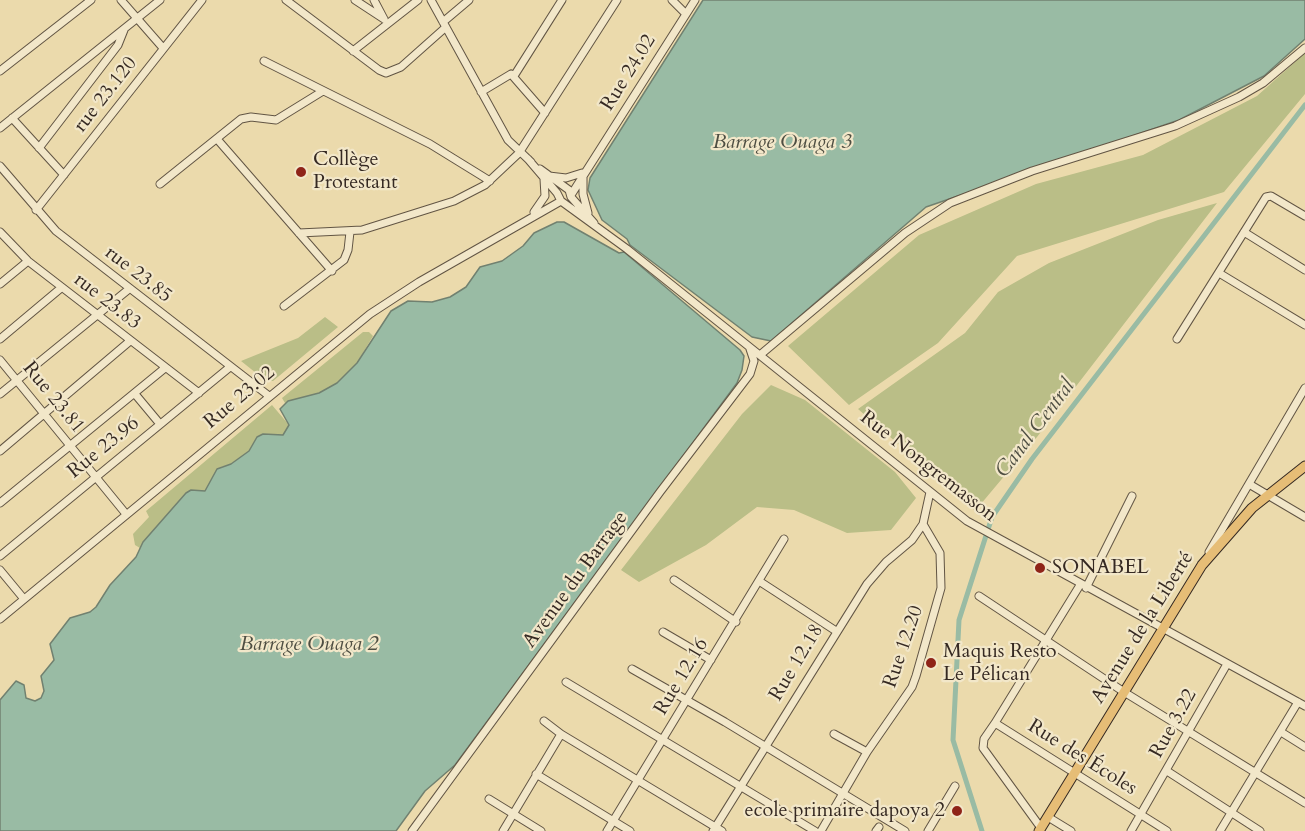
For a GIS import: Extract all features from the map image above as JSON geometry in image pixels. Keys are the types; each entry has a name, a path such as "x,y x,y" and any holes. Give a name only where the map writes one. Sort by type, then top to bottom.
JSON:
{"main road":[{"name":"Avenue de la Liberté","path":"1040,830 1202,564 1239,520 1305,466"}],"street":[{"path":"0,71 91,0"},
{"path":"121,0 163,48"},
{"path":"0,128 160,0"},
{"name":"rue 23.120","path":"36,210 202,0"},
{"path":"286,0 379,70 393,72 469,0"},
{"path":"355,0 386,22"},
{"path":"374,0 386,22"},
{"path":"353,51 386,22 418,0"},
{"name":"Rue Nongremasson","path":"430,0 508,140 594,224 977,528 1301,704"},
{"path":"514,76 562,0"},
{"path":"299,233 350,231 454,201 490,181 519,153 617,0"},
{"path":"672,0 686,14"},
{"name":"Rue 24.02","path":"564,195 591,164 695,0"},
{"path":"39,148 118,45 124,30"},
{"path":"760,355 905,234 950,203 1032,171 1174,126 1239,97 1263,83 1305,48"},
{"path":"264,61 430,144 490,181"},
{"path":"481,92 505,75 514,76 545,113"},
{"path":"160,184 241,119 251,117 276,120 323,92"},
{"path":"12,118 64,175"},
{"path":"217,140 332,271"},
{"name":"rue 23.85","path":"0,166 56,231 269,396"},
{"path":"534,212 545,196 546,177 566,178 583,175 583,194 589,216"},
{"name":"Rue Nongremasson","path":"564,195 589,216 594,224"},
{"name":"Rue 23.02","path":"517,225 534,212 564,195"},
{"name":"Rue 23.02","path":"0,620 269,396 385,303 564,195"},
{"path":"1177,339 1266,196 1276,198 1305,216"},
{"path":"284,306 332,271 346,256 350,231"},
{"path":"1244,232 1305,270"},
{"name":"rue 23.83","path":"0,233 28,261 61,288 199,393"},
{"path":"0,284 28,261"},
{"path":"1219,273 1305,326"},
{"path":"0,339 61,288"},
{"path":"0,394 129,288"},
{"path":"0,451 130,340"},
{"name":"Avenue du Barrage","path":"412,831 660,492 750,374 754,361 748,346"},
{"name":"Rue 23.81","path":"0,360 126,514"},
{"name":"Rue 23.96","path":"0,556 230,367"},
{"path":"0,503 165,368"},
{"path":"1202,564 1305,388"},
{"path":"135,394 160,424"},
{"path":"1249,484 1305,517"},
{"path":"923,524 930,492"},
{"path":"1040,830 983,748 984,739 1083,586 1132,496"},
{"name":"Rue 12.18","path":"717,830 764,746 836,632 879,569 912,540 923,524"},
{"name":"Rue 12.20","path":"821,831 867,752 912,687 941,588 940,553 923,524"},
{"name":"Rue 12.16","path":"608,831 784,539"},
{"path":"0,570 24,599"},
{"path":"674,580 736,622"},
{"path":"759,581 836,632"},
{"path":"979,596 1125,692 1305,803"},
{"path":"663,632 711,660"},
{"name":"Rue 3.22","path":"1131,831 1227,664"},
{"path":"632,669 904,831"},
{"path":"566,682 815,831"},
{"path":"1220,831 1281,732 1301,704"},
{"path":"544,721 561,734 638,778 717,830"},
{"name":"Rue des Écoles","path":"995,723 1167,831"},
{"path":"1281,732 1305,747"},
{"path":"503,831 561,734"},
{"path":"834,735 867,752"},
{"path":"1167,771 1260,831"},
{"path":"536,774 630,831"},
{"path":"928,831 955,786"},
{"path":"489,800 541,831"},
{"path":"1047,817 1071,831"}],"shaded area":[{"path":"1305,53 1305,94 1224,192 1017,256 938,343 849,405 788,346 919,235 1036,184 1143,155 1257,96"},
{"path":"1217,203 1037,437 975,511 858,409 965,333 998,292 1049,263 1158,220"},
{"path":"325,317 338,327 273,381 266,381 241,361 298,338"},
{"path":"363,332 369,332 373,336 357,363 337,383 319,393 285,403 282,398"},
{"path":"771,385 805,400 895,472 916,498 891,530 847,533 794,510 757,507 706,545 639,582 621,570 742,414"},
{"path":"272,405 289,425 283,435 263,434 257,437 249,451 231,464 221,467 205,491 191,490 186,493 140,548 135,545 133,534 149,517 146,511"}],"water":[{"name":"Barrage Ouaga 3","path":"703,0 1305,0 1305,39 1264,76 1179,120 926,207 771,341 752,337 630,245 627,239 602,220 588,190 590,178"},
{"name":"Barrage Ouaga 2","path":"557,222 564,222 619,253 624,252 740,350 744,356 742,370 737,383 455,765 425,791 396,831 0,831 0,700 16,681 24,685 26,698 35,701 41,698 44,691 41,676 54,660 50,644 70,618 90,612 96,607 110,585 136,557 143,542 186,493 191,490 205,491 217,469 231,464 249,451 257,437 263,434 283,435 289,425 280,409 288,401 319,393 337,383 357,363 391,311 408,301 432,302 450,297 466,287 480,267 502,261 523,246 534,233"}],"waterway":[{"name":"Canal Central","path":"982,831 953,740 959,620 992,517 1032,459 1305,105"}],"place":[{"name":"Collège Protestant","path":"301,172"},
{"name":"SONABEL","path":"1040,568"},
{"name":"Maquis Resto Le Pélican","path":"931,663"},
{"name":"ecole primaire dapoya 2","path":"957,811"}]}
